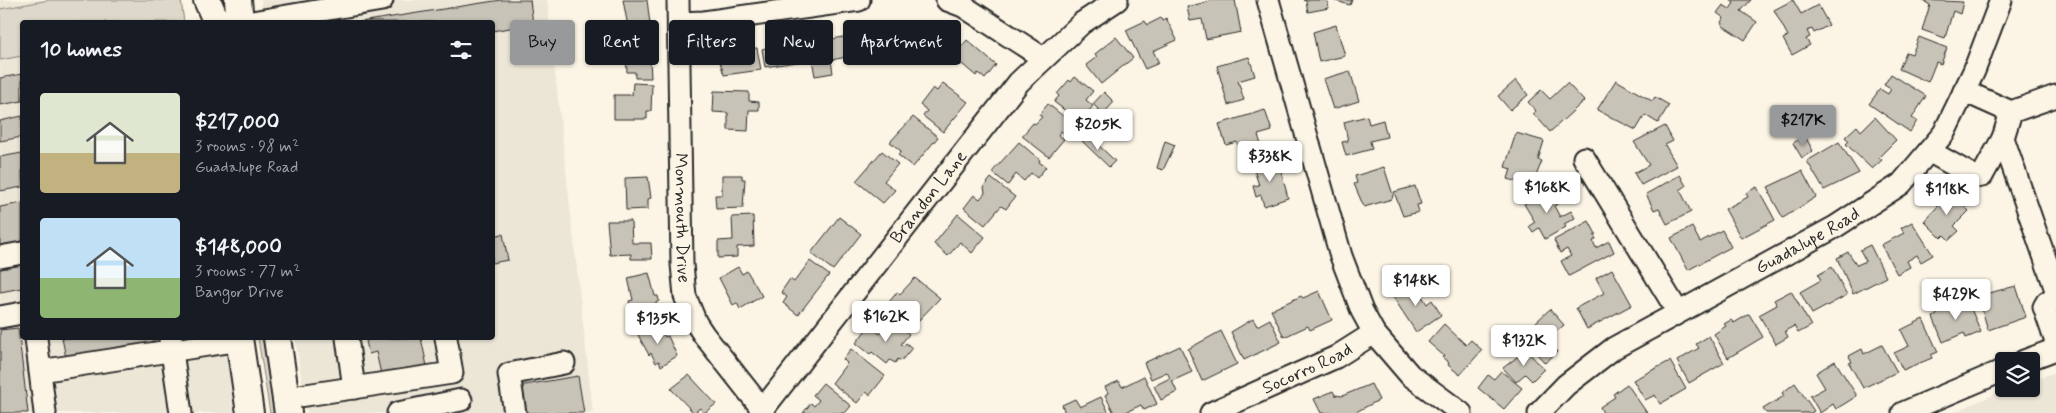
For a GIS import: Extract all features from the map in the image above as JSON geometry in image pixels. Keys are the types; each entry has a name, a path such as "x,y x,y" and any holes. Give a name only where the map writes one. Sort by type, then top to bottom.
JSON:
{"main road":[{"path":"199,0 201,20"},
{"path":"207,0 214,16 218,20"},
{"path":"238,0 240,20"},
{"path":"239,340 250,413"},
{"path":"278,340 287,406"}],"street":[{"path":"257,20 287,8 382,0"},
{"name":"Monmouth Drive","path":"678,0 680,20"},
{"path":"718,20 859,0"},
{"path":"947,0 963,6 1043,58"},
{"name":"Brandon Lane","path":"761,411 1019,82 1082,23 1117,0"},
{"path":"1268,0 1350,286 1374,333 1410,375 1461,413"},
{"name":"Guadalupe Road","path":"1539,413 1566,385 1614,348 1834,227 1901,184 1944,133 1964,92 2001,0"},
{"name":"Monmouth Drive","path":"680,65 680,223 686,296 696,323 704,336 761,411"},
{"path":"1964,92 2012,112 2056,96"},
{"path":"1929,151 1975,177 1982,176 2003,138 2012,112"},
{"path":"2003,138 2056,290"},
{"path":"1584,158 1678,312"},
{"path":"0,257 20,253"},
{"path":"2056,300 2046,302 2044,307 2056,342"},
{"path":"0,317 20,313"},
{"name":"Socorro Road","path":"1211,413 1336,357 1374,333"},
{"path":"36,340 45,413"},
{"path":"40,371 171,344 225,340"},
{"path":"347,340 354,388"},
{"path":"287,406 354,388 452,373 446,340"},
{"path":"171,344 181,413"},
{"path":"2040,355 2056,349"},
{"path":"515,413 509,374 564,363"},
{"path":"1903,413 1995,374"},
{"path":"398,413 461,400"}],"shaded area":[{"path":"0,0 49,0 0,9"},
{"path":"49,0 181,0 184,20 20,20 20,56 0,60 0,9"},
{"path":"261,0 547,0 549,20 510,20 510,65 554,65 593,413 307,413 295,340 495,340 495,20 263,20"},
{"path":"20,56 20,340 224,340 234,413 0,413 0,60"},
{"path":"258,340 263,340 274,413 270,413"},
{"path":"2056,372 2056,413 1952,413 1995,394 1995,397 2040,397 2040,377"}],"building":[{"path":"501,0 530,0 532,20 510,20 510,28 495,30 495,20 373,20"},
{"path":"623,0 647,0 650,20 627,20"},
{"path":"1214,0 1235,0 1241,32 1206,39 1202,19 1190,21 1187,7"},
{"path":"1303,0 1327,0 1329,8 1308,12 1306,1"},
{"path":"1332,0 1352,0 1350,5"},
{"path":"1730,0 1751,0 1741,11 1757,22 1745,40 1723,26 1721,22 1724,18 1717,13 1723,5 1730,9 1734,3"},
{"path":"1793,0 1801,14 1818,5 1829,25 1814,33 1812,29 1807,31 1810,37 1806,39 1810,45 1792,55 1783,39 1788,36 1774,10"},
{"path":"1922,0 1963,2 1960,14 1953,11 1945,38 1922,30 1930,5"},
{"path":"1161,18 1162,21 1166,18 1177,40 1153,51 1159,63 1145,69 1126,30 1145,21 1147,25"},
{"path":"1336,25 1345,56 1319,62 1313,32"},
{"path":"843,37 843,58 833,60 833,39"},
{"path":"1116,37 1133,58 1101,84 1086,65 1097,57 1095,54"},
{"path":"1919,37 1947,48 1941,64 1936,62 1928,82 1899,69 1906,52 1912,54"},
{"path":"967,40 996,65 985,79 978,73 976,76 961,65 961,47"},
{"path":"755,48 757,48 761,70 724,75 721,65 755,65"},
{"path":"765,48 765,65 778,65 765,67 762,49"},
{"path":"1249,57 1255,76 1238,81 1244,100 1228,105 1217,66"},
{"path":"627,65 650,65 651,78 635,78 635,72 627,72"},
{"path":"813,65 832,65 833,73 815,76"},
{"path":"1350,71 1359,101 1333,109 1323,79"},
{"path":"20,74 20,101 0,105 0,78"},
{"path":"1891,74 1926,96 1912,118 1917,121 1910,132 1869,104 1880,89 1888,94 1891,89 1884,85"},
{"path":"1075,77 1093,91 1086,100 1093,106 1084,117 1074,110 1071,115 1054,102 1059,96 1057,94 1069,80 1071,82"},
{"path":"1516,80 1528,95 1510,110 1498,96"},
{"path":"1616,80 1652,101 1655,97 1669,105 1658,123 1645,115 1636,130 1597,110"},
{"path":"633,83 652,84 651,111 647,111 647,119 614,119 614,95 632,95"},
{"path":"943,83 968,102 943,132 923,116 927,111 920,105 933,88 937,91"},
{"path":"1567,83 1584,101 1550,132 1533,113 1536,111 1528,102 1541,90 1550,99"},
{"path":"714,91 749,92 749,101 759,102 759,110 749,110 748,131 728,130 728,113 713,112"},
{"path":"1104,92 1114,102 1103,114 1093,104"},
{"path":"1048,104 1073,124 1065,134 1061,131 1058,135 1064,139 1049,157 1022,136 1033,123 1035,124 1042,117 1039,115"},
{"path":"1265,110 1272,131 1258,135 1263,151 1241,158 1237,142 1226,145 1219,124"},
{"path":"20,116 20,137 0,141 0,121"},
{"path":"1367,116 1369,124 1383,120 1387,137 1370,141 1372,149 1346,156 1342,142 1348,141 1344,122"},
{"path":"913,117 938,137 913,167 898,155 901,151 890,142"},
{"path":"1875,117 1896,140 1879,157 1882,160 1872,169 1846,144 1849,141 1845,137 1857,126 1861,131"},
{"path":"1665,126 1673,141 1665,145 1677,166 1641,185 1634,173 1649,165 1634,142"},
{"path":"1516,133 1544,141 1538,160 1542,161 1532,186 1508,179 1511,169 1505,167"},
{"path":"1088,135 1115,161 1109,167 1082,141"},
{"path":"1805,136 1813,151 1802,158 1793,143"},
{"path":"1165,141 1175,145 1163,170 1157,168"},
{"path":"1019,142 1046,167 1037,178 1031,173 1024,181 1016,174 1008,185 992,172"},
{"path":"1839,142 1859,173 1824,190 1807,161"},
{"path":"882,151 898,164 884,181 895,190 883,203 856,181"},
{"path":"20,153 20,187 0,191 0,157"},
{"path":"1278,159 1288,198 1264,206 1261,195 1256,197 1253,186 1259,185 1253,167"},
{"path":"1384,167 1393,195 1392,199 1364,207 1354,184 1357,183 1355,176"},
{"path":"1802,171 1816,197 1783,218 1769,193 1771,192 1768,187"},
{"path":"722,175 742,175 742,179 745,179 743,208 716,209 715,195 722,195"},
{"path":"1680,175 1686,186 1680,190 1691,212 1667,224 1659,208 1654,210 1646,194"},
{"path":"648,177 651,198 648,199 648,209 626,210 625,178"},
{"path":"991,178 1015,197 1006,209 1001,206 985,225 964,208 974,195 980,199 985,193 984,187"},
{"path":"1415,186 1421,204 1417,205 1419,212 1403,216 1394,192"},
{"path":"1757,187 1775,220 1741,238 1725,209 1748,197 1746,193"},
{"path":"1551,188 1559,203 1554,206 1560,217 1571,211 1575,218 1564,224 1566,227 1545,239 1539,228 1533,232 1529,226 1535,222 1524,204"},
{"path":"1947,189 1969,211 1954,226 1959,231 1949,240 1944,235 1941,238 1924,221 1941,203 1937,199"},
{"path":"20,203 20,245 0,249 0,207"},
{"path":"958,214 985,237 972,253 960,242 948,256 934,244"},
{"path":"753,216 754,246 737,247 737,257 718,258 718,241 733,240 732,217"},
{"path":"839,217 861,234 833,270 811,253"},
{"path":"607,221 631,221 632,243 651,243 652,259 631,259 631,254 610,255"},
{"path":"1589,221 1596,234 1594,235 1596,239 1593,241 1596,248 1609,241 1614,252 1569,276 1561,261 1571,256 1567,249 1560,253 1554,240"},
{"path":"1912,222 1933,255 1921,262 1917,255 1907,261 1910,267 1897,274 1881,245 1904,233 1901,228"},
{"path":"1692,227 1700,242 1722,230 1731,247 1688,270 1671,238"},
{"path":"503,234 508,260 495,262 495,235"},
{"path":"1870,245 1886,277 1853,294 1837,258 1848,252 1857,265 1866,261 1860,250"},
{"path":"20,261 20,288 0,292 0,265"},
{"path":"810,261 829,275 798,315 783,303 787,297 781,292 790,279 794,282"},
{"path":"738,267 742,274 747,271 762,296 740,309 737,303 733,305 719,278"},
{"path":"1832,267 1847,295 1812,314 1800,292 1821,280 1818,275"},
{"path":"1612,269 1632,305 1587,329 1576,308 1604,293 1596,278"},
{"path":"649,273 655,296 658,296 659,301 655,303 657,311 639,315 638,310 632,311 629,301 633,300 628,278"},
{"path":"915,278 940,298 916,323 909,317 905,321 886,306 897,292 900,294"},
{"path":"1412,281 1427,304 1432,300 1441,315 1416,332 1391,294"},
{"path":"2016,286 2026,317 1988,330 1981,306 1984,305 1981,295"},
{"path":"1319,291 1332,320 1310,330 1308,326 1284,337 1271,310 1301,296 1303,298"},
{"path":"1791,291 1811,326 1798,333 1794,326 1785,331 1788,337 1776,344 1759,315 1777,305 1774,300"},
{"path":"1957,299 1960,305 1968,302 1981,332 1966,338 1964,333 1943,342 1933,317 1937,315 1935,308"},
{"path":"1550,309 1564,325 1547,340 1557,352 1545,363 1521,336"},
{"path":"1749,314 1763,337 1728,358 1714,334 1731,320 1734,323"},
{"path":"1253,319 1257,326 1270,319 1281,342 1244,360 1231,332"},
{"path":"1923,319 1938,352 1931,355 1932,358 1903,370 1894,353 1909,346 1901,330"},
{"path":"893,320 909,334 901,344 904,346 906,343 912,348 901,361 898,359 895,363 890,360 887,364 872,352 870,354 856,343 869,326 880,334"},
{"path":"658,324 665,337 668,336 677,356 661,366 659,361 656,363 651,353 649,355 638,335"},
{"path":"1444,324 1466,345 1471,340 1482,350 1460,375 1448,365 1449,363 1442,357 1444,356 1428,342"},
{"path":"18,328 28,413 0,413 0,330"},
{"path":"1221,331 1237,364 1202,381 1188,349"},
{"path":"1709,336 1724,363 1689,383 1677,361 1699,348 1696,344"},
{"path":"62,340 154,340 155,342 66,358"},
{"path":"421,340 427,366 381,374 376,352 369,354 366,341"},
{"path":"1882,345 1897,372 1863,388 1849,363 1852,362 1849,356 1862,349 1864,354"},
{"path":"1180,346 1192,372 1172,381 1177,392 1161,400 1154,386 1170,378 1167,372 1151,379 1144,363"},
{"path":"851,349 885,376 870,395 866,392 857,403 832,383 847,363 843,359"},
{"path":"1526,350 1544,369 1532,381 1525,374 1516,382 1503,368"},
{"path":"1670,361 1686,389 1660,404 1655,395 1645,400 1633,380"},
{"path":"1835,361 1857,396 1836,409 1833,404 1820,413 1810,396 1825,388 1816,373"},
{"path":"1501,371 1522,388 1504,409 1478,388 1488,375 1494,379"},
{"path":"689,375 716,404 704,413 700,408 694,413 671,389"},
{"path":"578,376 584,413 523,413 519,386"},
{"path":"1144,376 1157,404 1144,410 1141,405 1124,413 1114,413 1105,395 1108,393 1105,387 1119,381 1122,387"},
{"path":"823,383 851,406 845,413 803,413 811,403 814,406 819,400 813,395"},
{"path":"1795,383 1814,411 1811,413 1766,413 1763,409 1784,396 1782,393"},
{"path":"1371,384 1379,400 1354,413 1321,413 1314,399 1333,391 1335,395 1342,396"},
{"path":"1627,384 1647,413 1603,413 1600,407 1615,397 1613,394"},
{"path":"1101,397 1109,413 1065,413 1062,405 1075,399 1080,407"}]}
